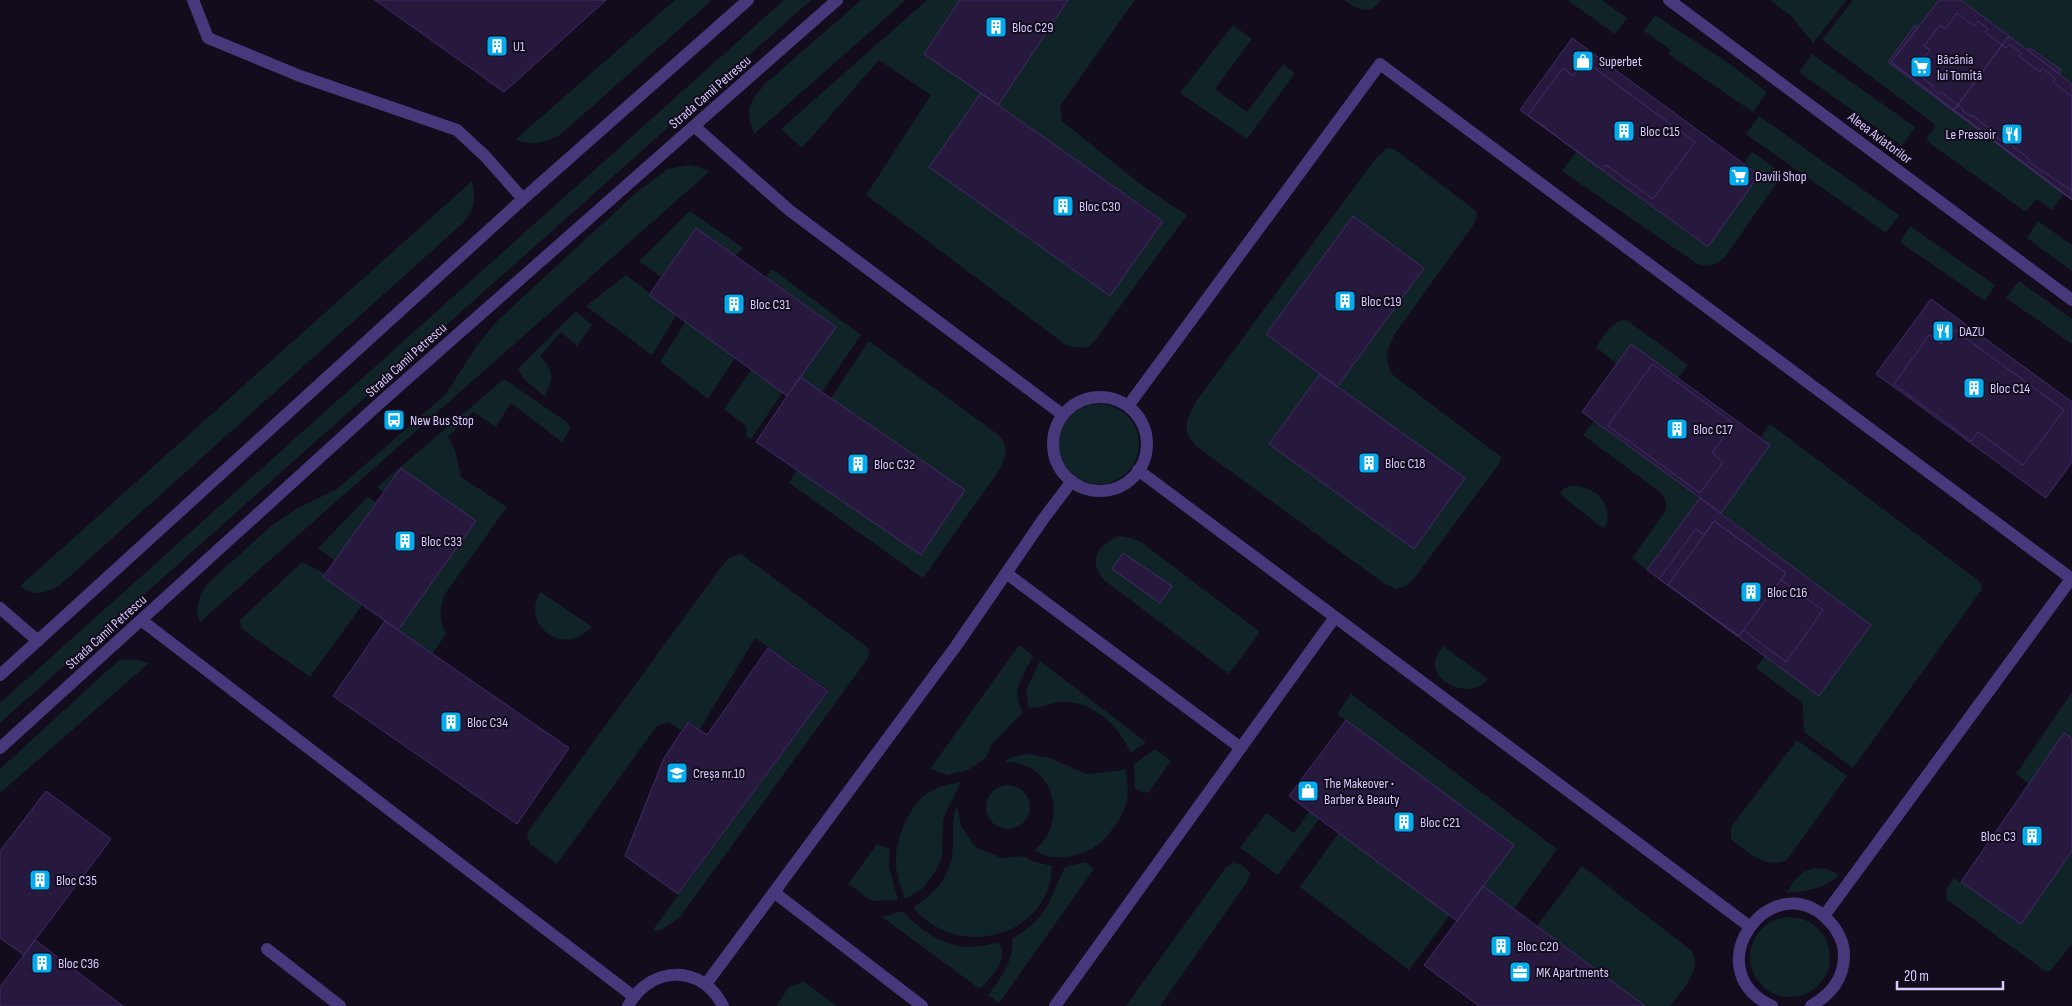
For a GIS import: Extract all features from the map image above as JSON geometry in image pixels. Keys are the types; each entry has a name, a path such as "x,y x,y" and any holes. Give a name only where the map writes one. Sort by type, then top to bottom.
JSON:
{"street":[{"path":"193,0 208,38 300,76 457,130 485,156 523,199"},
{"path":"0,675 523,199 748,0"},
{"name":"Strada Camil Petrescu","path":"0,748 382,401 837,0"},
{"name":"Aleea Aviatorilor","path":"1669,0 2072,300"},
{"path":"1128,406 1380,64 2072,579 1824,916"},
{"path":"694,126 788,210 1063,415"},
{"path":"1101,396 1115,399 1128,406 1138,416 1144,429 1145,457 1138,470 1128,481 1115,488 1100,490 1085,488 1072,481 1061,471 1055,457 1053,442 1055,428 1063,415 1073,405 1086,399 1101,396"},
{"path":"1138,470 1749,926"},
{"path":"706,984 956,646 1072,481"},
{"path":"1006,573 1241,748"},
{"path":"0,608 38,641"},
{"path":"1055,1006 1335,617"},
{"path":"141,620 631,1001 645,985 659,977 675,975 692,977 706,984 718,996 723,1006"},
{"path":"775,893 922,1006"},
{"path":"1772,1006 1756,1002 1743,977 1739,964 1742,937 1759,916 1771,909 1785,905 1798,905 1812,908 1833,925 1840,937 1844,951 1844,964 1840,978 1823,999 1811,1006"},
{"path":"267,949 340,1006"}],"green space":[{"path":"675,0 712,0 560,135 538,143 515,140"},
{"path":"784,0 811,0 0,723 0,703"},
{"path":"861,0 906,0 754,134 749,112 752,102 759,91"},
{"path":"927,0 960,0 924,54 981,93 929,167 1110,296 1163,220 998,105 1068,0 1135,0 1060,106 1062,121 1138,182 1187,215 1094,342 1086,348 1067,346 866,195 931,95 879,60 802,148 781,129"},
{"path":"1344,0 1381,0 1372,8 1363,10"},
{"path":"1567,0 1602,0 1627,18 1615,34"},
{"path":"1770,0 1847,0 1813,43 1791,16"},
{"path":"1853,0 1939,0 1918,28 1915,26 1888,62 2064,194 2052,210 2036,199 2026,211 2023,210 1928,142 1927,137 1935,127 1933,123 1822,40"},
{"path":"1961,0 2072,0 2072,84 2059,74 2061,70 2031,48 2028,50"},
{"path":"1655,15 1730,64 1767,92 1753,112 1668,54 1671,50 1644,31"},
{"path":"1233,25 1252,39 1215,89 1247,112 1283,64 1295,73 1247,139 1180,93"},
{"path":"1812,54 1915,127 1902,146 1799,72"},
{"path":"1759,116 1899,215 1886,233 1746,134"},
{"path":"1387,148 1394,149 1475,210 1477,214 1474,224 1394,335 1388,350 1387,360 1393,375 1501,457 1499,464 1413,580 1406,586 1396,589 1382,582 1196,446 1191,440 1187,429 1188,418 1197,400 1376,158","holes":["1353,216 1424,268 1337,387 1464,478 1414,549 1269,444 1320,374 1266,334"]},
{"path":"1577,151 1707,247 1759,175 1744,163 1752,152 1783,174 1725,257 1715,264 1708,266 1696,263 1562,171"},
{"path":"691,165 710,171 200,622 197,610 200,596 207,584 270,527 296,509 337,489 445,395 478,344 498,320 638,191 668,169"},
{"path":"472,181 474,203 464,222 59,586 35,593 20,586"},
{"path":"690,211 743,248 735,256 696,228 661,277 639,261"},
{"path":"2038,221 2072,245 2072,271 2027,238"},
{"path":"1910,226 1995,285 1985,301 1900,242"},
{"path":"772,269 861,335 822,392 800,377 835,326 766,277"},
{"path":"626,275 677,314 652,355 586,306"},
{"path":"2019,281 2072,319 2072,344 2006,298"},
{"path":"577,312 592,325 577,346 561,332 540,356 551,375 545,397 524,379 518,369"},
{"path":"1624,320 1688,365 1678,378 1631,344 1617,364 1596,347 1611,327"},
{"path":"686,321 735,358 708,399 660,362"},
{"path":"869,341 996,433 1006,450 1000,469 923,578 789,483 797,470 921,555 965,490 831,398"},
{"path":"752,369 782,393 751,439 747,437 746,426 724,409"},
{"path":"504,379 568,423 570,429 562,442 511,403 496,427 473,412 448,437 455,450 461,477 507,507 445,594 441,614 446,634 432,654 398,630 476,521 401,468 383,492 377,487"},
{"path":"1099,404 1114,407 1127,416 1136,429 1139,444 1136,459 1127,472 1114,481 1099,484 1084,481 1071,472 1062,459 1059,444 1062,429 1071,416 1084,407"},
{"path":"1594,421 1700,498 1647,570 1632,558 1664,513 1666,507 1665,500 1661,493 1583,435"},
{"path":"1770,424 1979,581 1982,586 1980,592 1853,768 1804,732 1803,706 1800,701 1756,668 1765,656 1819,696 1871,625 1721,513 1770,445 1761,437"},
{"path":"1570,486 1579,486 1587,489 1601,498 1608,512 1604,529 1560,494 1563,489"},
{"path":"368,497 376,502 335,561 318,548"},
{"path":"1119,536 1141,542 1260,632 1229,674 1104,580 1096,566 1097,554 1105,544"},
{"path":"741,554 867,647 869,652 868,658 680,917 661,930 652,931 829,690 755,638 700,729 688,721 681,730 668,722 657,726 557,864 530,844 527,833 721,567 729,558"},
{"path":"302,562 325,574 323,577 362,605 310,677 242,629 239,621"},
{"path":"541,592 592,627 581,636 573,639 563,640 547,633 540,626 535,609 536,601"},
{"path":"1019,645 1033,656 1019,684 1017,698 1023,712 992,744 986,758 968,770 947,775 930,769"},
{"path":"1443,646 1488,679 1479,687 1469,689 1456,687 1444,681 1439,676 1435,664"},
{"path":"119,660 138,660 149,663 0,793 0,769"},
{"path":"1040,661 1146,742 1131,753 1120,733 1112,724 1094,710 1084,706 1061,702 1030,708 1028,706 1026,690"},
{"path":"2072,692 2072,735 2071,737 2064,733 2029,784 2016,774"},
{"path":"1351,694 1557,849 1514,909 1483,886 1513,845 1337,714"},
{"path":"1797,740 1847,776 1787,860 1772,863 1759,859 1734,842 1731,838 1731,827"},
{"path":"1155,749 1171,761 1149,792 1144,793 1135,788 1134,764"},
{"path":"1027,754 1050,758 1086,774 1126,769 1127,800 1116,823 1100,843 1085,852 1068,857 1050,857 1035,850 1046,837 1052,823 1054,808 1051,794 1045,781 1035,771 1021,764 1005,762 1009,758"},
{"path":"961,782 943,819 942,857 937,869 923,888 905,899 896,867 896,852 906,820 926,794 941,786"},
{"path":"1008,785 1020,789 1026,795 1030,807 1026,819 1020,825 1008,829 996,825 990,819 986,807 990,795 996,789"},
{"path":"957,805 961,826 973,844 978,848 1001,858 1023,856 1032,861 1052,866 1047,891 1035,910 1018,925 998,934 975,937 953,934 931,924 913,907 937,889 947,873 952,854"},
{"path":"1310,810 1320,818 1278,875 1240,848 1266,813 1294,833"},
{"path":"1339,832 1450,915 1409,970 1300,887"},
{"path":"877,844 890,849 889,867 898,900 872,901 848,884"},
{"path":"2072,851 2072,944 2050,971 2045,971 1946,899 1947,888 1954,878 2021,924"},
{"path":"1086,862 1094,869 999,1003 988,995 1001,976 1011,955 1012,939 1041,916 1065,867"},
{"path":"1233,863 1242,865 1250,873 1247,882 1160,1006 1126,1006 1226,867"},
{"path":"1582,866 1692,951 1694,959 1693,973 1670,1006 1645,1006 1537,926"},
{"path":"1817,868 1828,869 1839,875 1821,886 1787,893 1792,883 1802,873"},
{"path":"903,911 924,930 949,943 959,946 976,947 999,943 1002,955 997,968 980,989 882,917"},
{"path":"1782,917 1798,917 1812,923 1824,935 1830,949 1830,965 1824,979 1812,991 1798,997 1782,997 1768,991 1756,979 1750,965 1750,949 1756,935 1768,923"},
{"path":"804,982 837,1006 776,1006 789,987"}],"building":[{"name":"U1","path":"375,0 606,0 504,92"},
{"name":"Bloc C29","path":"960,0 1068,0 998,105 924,54"},
{"path":"1939,0 1961,0 2009,36 1954,110 1891,62"},
{"path":"1957,13 1974,26 1978,21 1988,29 1985,32 2006,48 2010,44 2021,53 2019,56 2040,72 2042,68 2056,79 2053,82 2072,97 2072,191 2029,162 2030,160 2010,144 2008,146 1995,136 1996,134 1972,115 1971,117 1941,92 1939,94 1932,88 1933,86 1914,71 1930,50 1924,46 1940,25 1945,29"},
{"path":"1915,25 1918,28 1891,62 2072,200 1888,62"},
{"path":"2009,36 2072,84 2072,199 1954,110"},
{"name":"Bloc C15","path":"1572,38 1759,175 1708,247 1520,110"},
{"path":"2030,48 2061,70 2059,74 2028,50"},
{"path":"1585,61 1695,142 1653,199 1606,165 1602,170 1528,115 1563,68 1573,76"},
{"name":"Bloc C30","path":"981,93 1163,221 1110,296 929,167"},
{"name":"Bloc C19","path":"1353,216 1424,268 1337,387 1266,334"},
{"name":"Bloc C31","path":"696,228 836,327 787,396 649,295"},
{"name":"Bloc C14","path":"1931,299 2072,402 2072,462 2046,498 1876,374"},
{"name":"Bloc C14","path":"1952,328 2064,410 2023,465 1978,432 1971,441 1894,384 1929,335 1941,344"},
{"name":"Bloc C17","path":"1631,344 1770,445 1721,513 1582,412"},
{"path":"1652,364 1733,423 1712,453 1723,462 1700,493 1608,426"},
{"name":"Bloc C18","path":"1320,374 1465,478 1414,549 1269,444"},
{"name":"Bloc C32","path":"800,377 965,490 921,555 756,442"},
{"name":"Bloc C33","path":"401,468 476,521 398,630 323,577"},
{"name":"Bloc C16","path":"1700,498 1871,625 1819,696 1647,570"},
{"path":"1714,521 1786,573 1781,580 1823,610 1786,662 1743,630 1739,636 1659,579 1696,529 1704,535"},
{"path":"1714,521 1786,573 1739,636 1668,585"},
{"path":"1123,553 1172,586 1160,603 1112,569"},
{"name":"Bloc C34","path":"385,621 569,748 517,824 333,696"},
{"path":"768,648 828,691 678,894 625,856 664,758 688,722 707,735"},
{"name":"Bloc C21","path":"1346,720 1514,845 1457,921 1289,796"},
{"name":"Bloc C3","path":"2064,733 2072,738 2072,851 2021,924 1961,882"},
{"name":"Bloc C35","path":"46,791 111,839 24,955 0,938 0,851"},
{"name":"Bloc C20","path":"1483,886 1645,1006 1479,1006 1424,965"},
{"name":"Bloc C36","path":"35,940 123,1006 0,1006 0,987"}],"place":[{"name":"Bloc C29","path":"996,27"},
{"name":"U1","path":"497,46"},
{"name":"Superbet","path":"1583,61"},
{"name":"Băcănia lui Tomită","path":"1921,67"},
{"name":"Bloc C15","path":"1624,131"},
{"name":"Le Pressoir","path":"2012,134"},
{"name":"Davili Shop","path":"1739,176"},
{"name":"Bloc C30","path":"1063,206"},
{"name":"Bloc C19","path":"1345,301"},
{"name":"Bloc C31","path":"734,304"},
{"name":"DAZU","path":"1943,331"},
{"name":"Bloc C14","path":"1974,388"},
{"name":"New Bus Stop","path":"394,420"},
{"name":"Bloc C17","path":"1677,429"},
{"name":"Bloc C18","path":"1369,463"},
{"name":"Bloc C32","path":"858,464"},
{"name":"Bloc C33","path":"405,541"},
{"name":"Bloc C16","path":"1751,592"},
{"name":"Bloc C34","path":"451,722"},
{"name":"Creșa nr.10","path":"677,773"},
{"name":"The Makeover • Barber & Beauty","path":"1308,791"},
{"name":"Bloc C21","path":"1404,822"},
{"name":"Bloc C3","path":"2032,836"},
{"name":"Bloc C35","path":"40,880"},
{"name":"Bloc C20","path":"1501,946"},
{"name":"Bloc C36","path":"42,963"},
{"name":"MK Apartments","path":"1520,972"}]}
